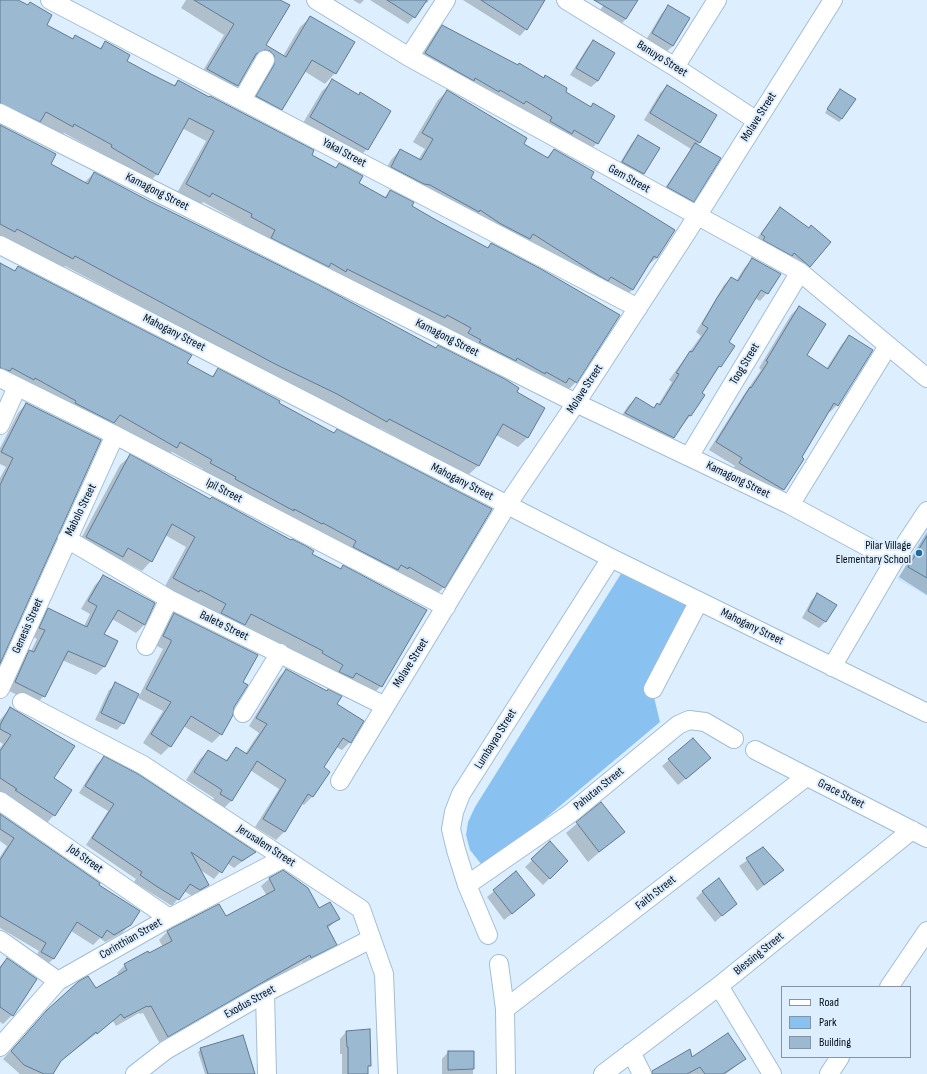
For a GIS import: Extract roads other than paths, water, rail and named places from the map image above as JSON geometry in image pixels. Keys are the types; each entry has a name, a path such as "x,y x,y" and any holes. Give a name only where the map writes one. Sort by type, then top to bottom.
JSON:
{"street":[{"name":"Yakal Street","path":"50,0 638,308"},
{"name":"Gem Street","path":"316,0 409,57 800,272 927,378"},
{"path":"409,57 446,0"},
{"path":"675,67 717,0"},
{"name":"Molave Street","path":"340,781 507,505 638,308 833,0"},
{"name":"Banuyo Street","path":"575,2 756,121"},
{"path":"242,100 265,60"},
{"name":"Kamagong Street","path":"0,113 576,403 690,456 790,505 894,561"},
{"name":"Mahogany Street","path":"0,245 611,558 832,667 925,709"},
{"name":"Toog Street","path":"690,456 800,272"},
{"path":"790,505 888,346"},
{"name":"Ipil Street","path":"0,378 115,435 446,607"},
{"path":"0,425 17,387"},
{"name":"Mabolo Street","path":"46,585 97,479 115,435"},
{"path":"832,667 894,561 927,511"},
{"name":"Balete Street","path":"68,539 168,599 385,706"},
{"name":"Lumbayao Street","path":"488,935 467,885 451,829 454,812 461,794 611,558"},
{"name":"Genesis Street","path":"0,689 46,585"},
{"path":"146,646 168,599"},
{"path":"653,689 699,601"},
{"path":"243,713 280,653"},
{"name":"Jerusalem Street","path":"22,702 143,765 361,909 384,974 388,1074"},
{"name":"Pahutan Street","path":"467,885 570,813 678,725 689,720 705,722 734,739"},
{"name":"Grace Street","path":"755,750 919,834"},
{"name":"Faith Street","path":"505,1009 806,777"},
{"name":"Job Street","path":"0,801 169,918"},
{"name":"Blessing Street","path":"603,1074 919,834"},
{"name":"Corinthian Street","path":"0,1047 58,981 169,918 284,858"},
{"path":"890,986 927,931"},
{"name":"Exodus Street","path":"136,1074 166,1050 265,993 371,939"},
{"path":"0,940 58,981"},
{"path":"499,964 505,1009 506,1074"},
{"path":"719,986 772,1074"},
{"path":"265,993 266,1074"},
{"path":"631,1052 642,1074"},
{"path":"829,1074 839,1058"}],"place":[{"name":"Pilar Village Elementary School","path":"919,553"}]}
